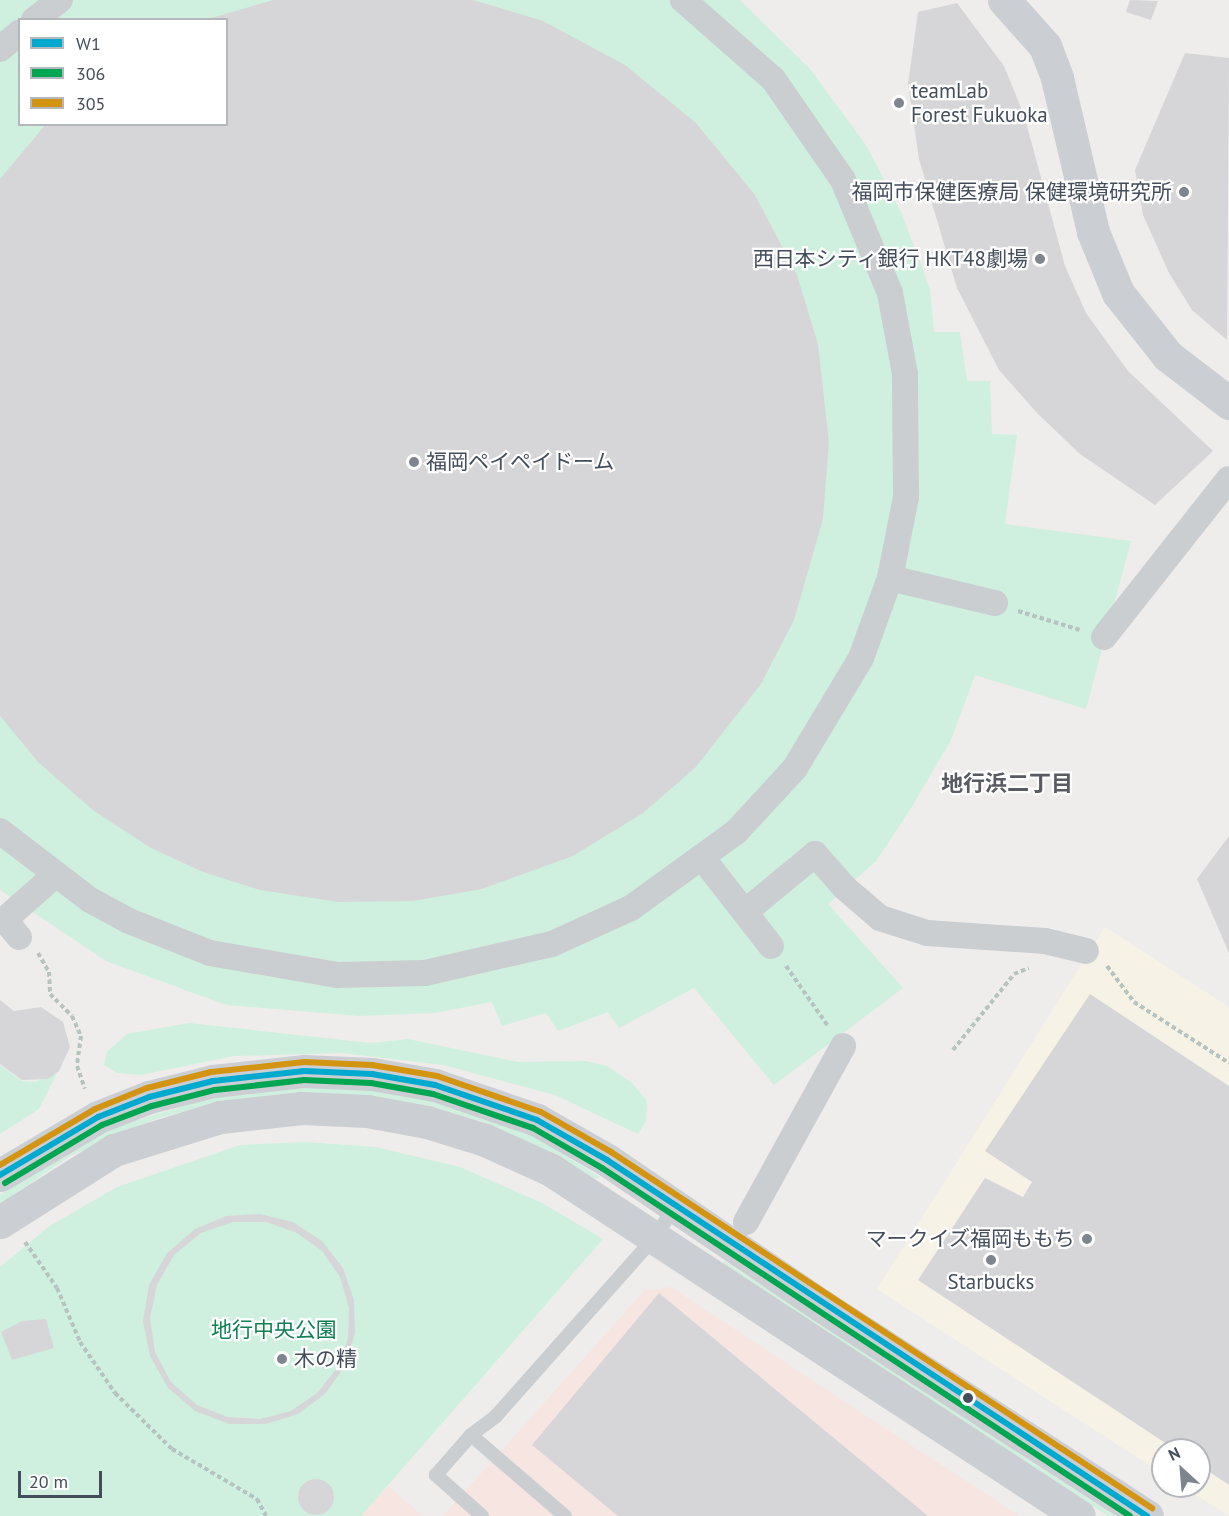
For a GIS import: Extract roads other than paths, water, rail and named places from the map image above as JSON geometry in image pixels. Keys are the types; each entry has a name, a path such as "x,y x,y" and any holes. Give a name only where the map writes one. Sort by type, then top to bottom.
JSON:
{"street":[{"path":"37,18 60,0"},
{"path":"0,831 54,876 129,921 210,953 295,971 381,976 468,967 552,944 632,908 704,860 767,801 820,734 861,658 890,578 906,497 909,415 899,333 877,255 843,180 799,111 744,50 683,0"},
{"path":"1004,0 1045,46 1058,78 1093,232 1118,293 1168,356 1229,403"},
{"path":"0,49 18,34"},
{"path":"1104,637 1229,478"},
{"path":"890,578 994,603"},
{"path":"745,912 815,854 845,888 880,918 927,933 1045,941 1086,951"},
{"path":"704,860 771,946"},
{"path":"19,937 9,925 11,914 54,876"},
{"path":"746,1222 843,1046"},
{"path":"0,1175 57,1137 149,1097 258,1074 372,1074 435,1085 537,1120 608,1160 674,1208 1147,1516"},
{"path":"10,1230 114,1150 220,1117 302,1108 367,1111 485,1140 551,1170 1079,1516"}],"lane":[{"path":"482,1516 436,1475 471,1435 496,1416 655,1237 674,1208"},
{"path":"471,1435 565,1516"}],"place":[{"name":"teamLab Forest Fukuoka","path":"899,103"},
{"name":"福岡市保健医療局 保健環境研究所","path":"1184,192"},
{"name":"西日本シティ銀行 HKT48劇場","path":"1040,259"},
{"name":"福岡ペイペイドーム","path":"414,462"},
{"name":"マークイズ福岡ももち","path":"1087,1239"},
{"name":"Starbucks","path":"991,1260"},
{"name":"木の精","path":"282,1359"}],"district":[{"name":"地行浜二丁目","path":"1007,784"}],"park label":[{"name":"地行中央公園","path":"274,1330"}]}
